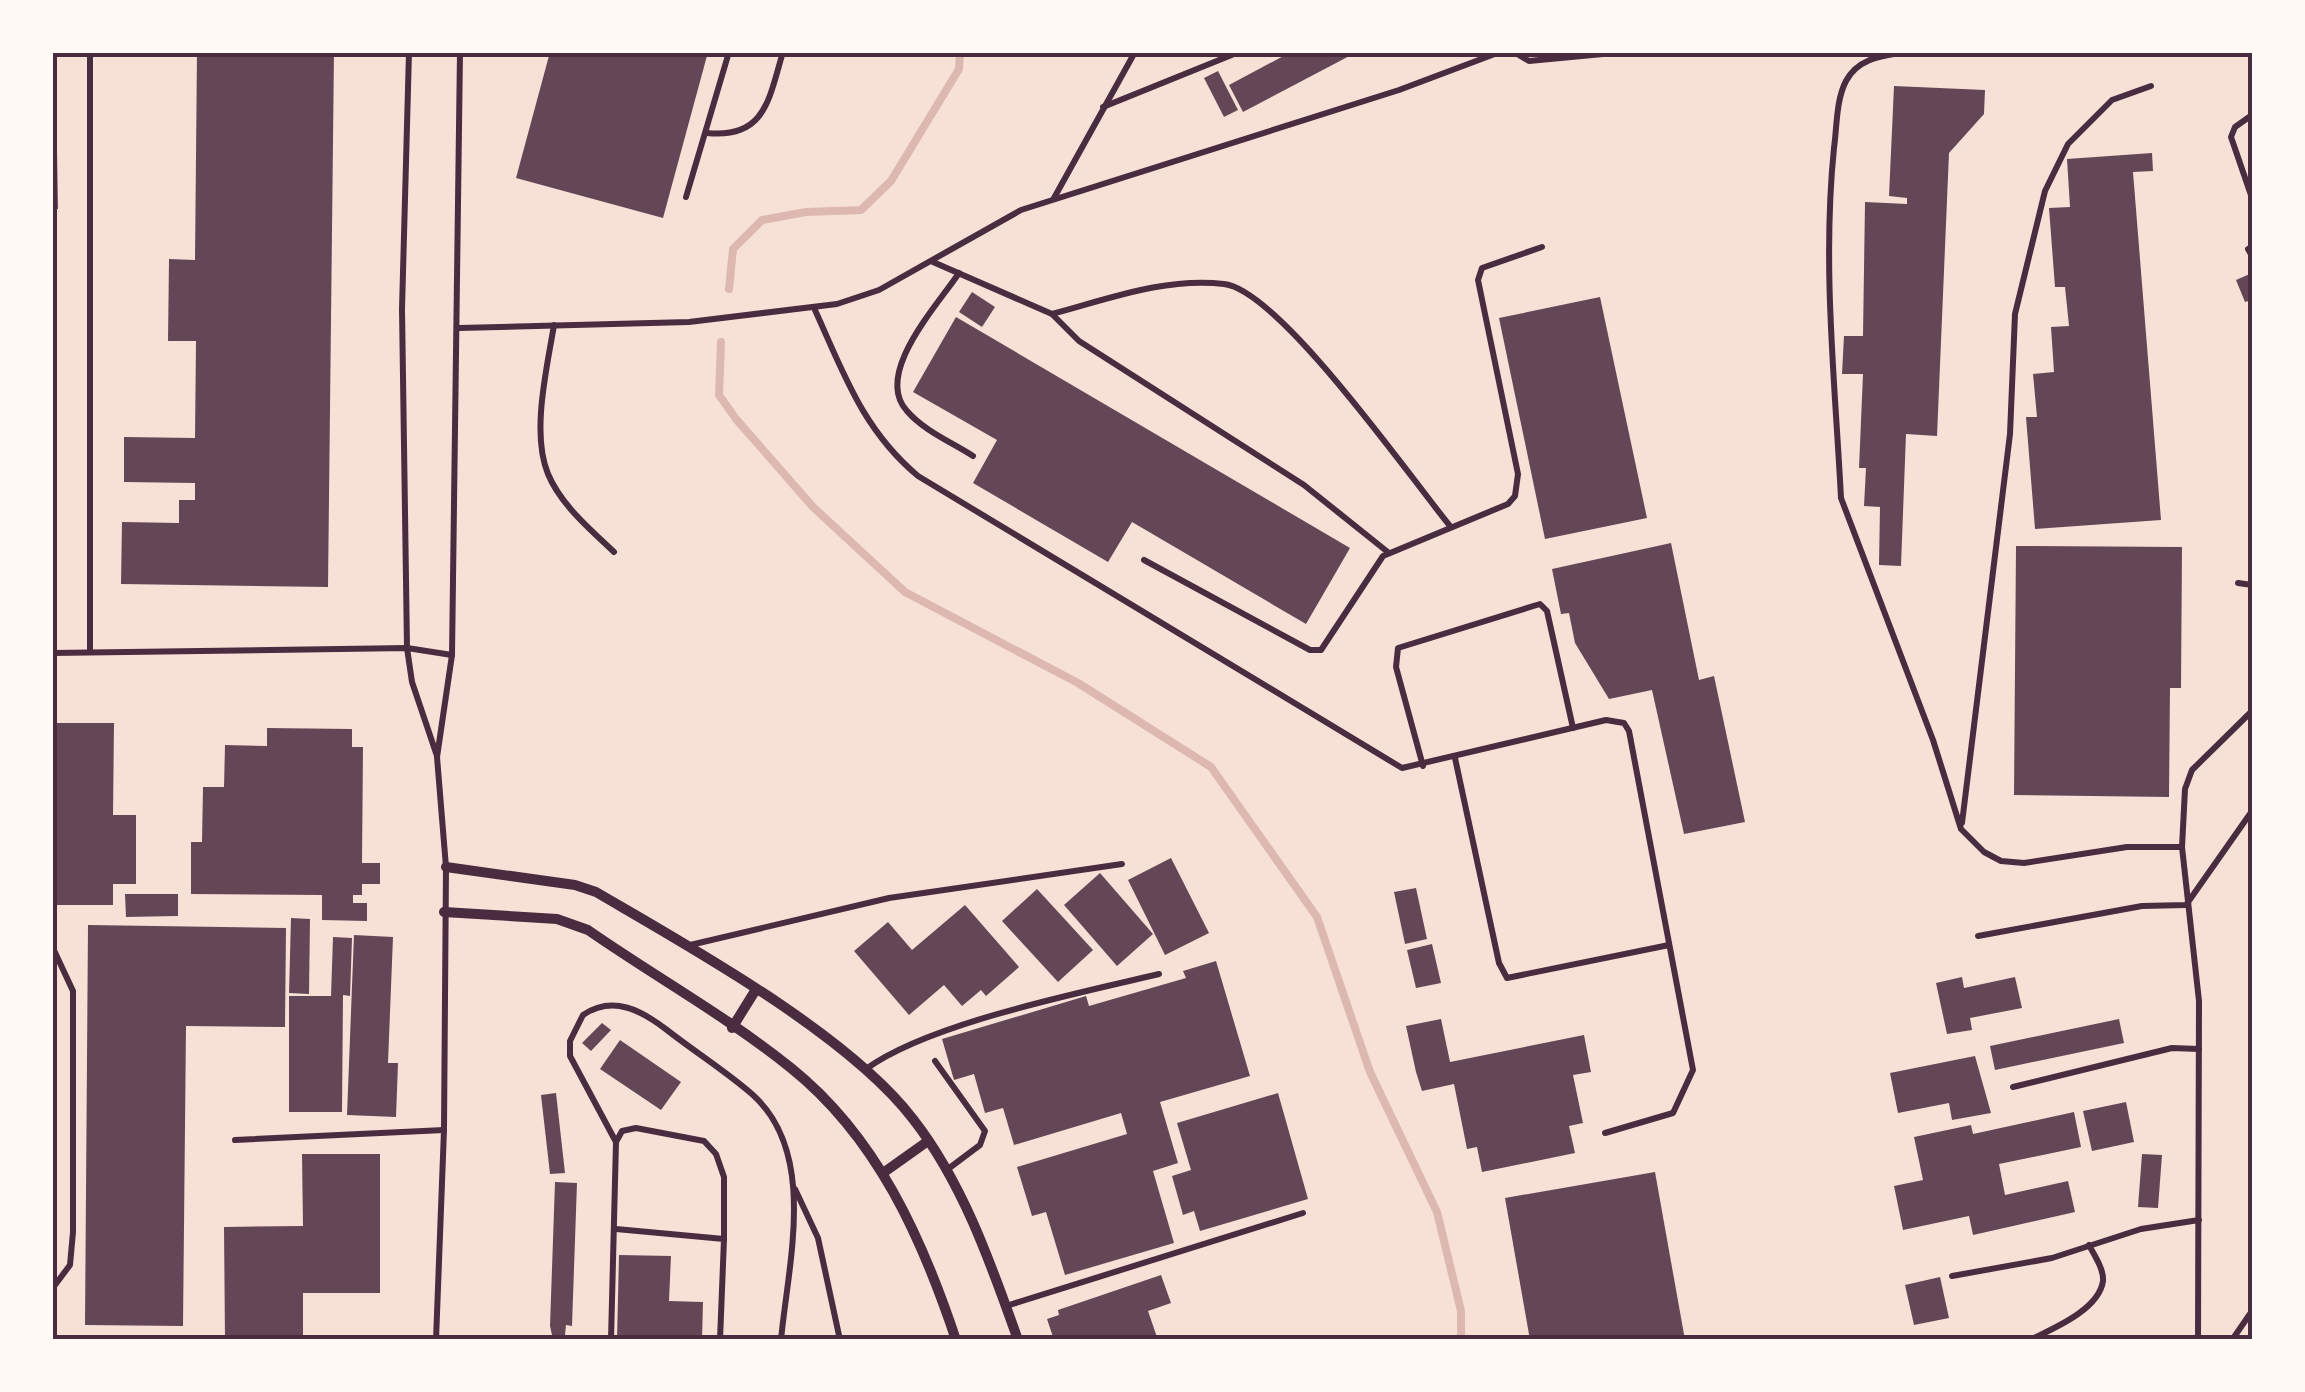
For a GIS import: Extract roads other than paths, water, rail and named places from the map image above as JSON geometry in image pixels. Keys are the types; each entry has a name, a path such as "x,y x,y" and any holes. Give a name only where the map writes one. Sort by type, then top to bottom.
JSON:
{"street":[{"path":"446,866 575,885 596,892 755,991 866,1070 948,1169 1018,1340"},
{"path":"444,912 557,919 588,930 792,1068 838,1115 883,1173 912,1224 956,1340"},
{"path":"732,1028 755,991"},
{"path":"883,1173 928,1141"}],"lane":[{"path":"90,52 90,652"},
{"path":"409,52 402,289 407,648 412,682 437,757"},
{"path":"436,1340 444,1130 446,866 437,757 452,655 460,52"},
{"path":"686,197 730,52"},
{"path":"707,134 722,135 756,123 768,103 783,52"},
{"path":"1054,199 1134,52"},
{"path":"1102,107 1239,52"},
{"path":"459,328 690,322 815,310 879,290 993,224 1054,199 1399,90 1500,52"},
{"path":"1514,52 1529,61 1624,52"},
{"path":"1905,52 1859,65 1846,80 1840,100 1827,218 1841,498 1887,611 1961,829 1984,852 2001,860 2024,863 2126,847 2182,847"},
{"path":"1961,829 2010,434 2015,314 2045,192 2068,144 2112,100 2150,86"},
{"path":"2252,116 2235,127 2232,137 2252,198"},
{"path":"1144,560 1316,651 1326,645 1374,567 1388,553 1498,510 1515,496 1518,474 1478,280 1482,268 1494,260 1542,248"},
{"path":"932,262 1052,314 1078,341 1304,486 1388,553"},
{"path":"959,273 900,362 894,380 896,396 907,412 972,456"},
{"path":"1052,314 1143,289 1180,284 1226,284 1246,290 1313,355 1450,526"},
{"path":"815,310 862,414 887,450 918,476 1402,768 1616,720 1629,731 1692,1053 1689,1083 1672,1113 1605,1133"},
{"path":"554,325 541,406 547,472 571,510 614,552"},
{"path":"2238,583 2252,584"},
{"path":"1423,766 1396,667 1398,648 1540,604 1547,611 1574,728"},
{"path":"52,653 407,648 452,655"},
{"path":"2198,1340 2200,1049 2198,983 2182,847 2187,778 2252,711"},
{"path":"1455,758 1499,963 1507,978 1669,944"},
{"path":"2186,905 2252,811"},
{"path":"685,946 889,898 1122,864"},
{"path":"1978,936 2142,906 2186,905"},
{"path":"52,946 72,991 73,1232 70,1265 52,1290"},
{"path":"866,1070 898,1048 978,1022 1159,974"},
{"path":"611,1340 616,1142 570,1056 570,1040 584,1015 610,1004 638,1011 661,1025 756,1097 779,1130 793,1185 818,1238 840,1340"},
{"path":"2013,1087 2172,1048 2200,1049"},
{"path":"934,1062 985,1132 980,1145 948,1169"},
{"path":"616,1142 628,1128 704,1141 716,1154 724,1177 720,1340"},
{"path":"235,1140 444,1130"},
{"path":"782,1340 793,1185"},
{"path":"1006,1306 1303,1214"},
{"path":"1952,1276 2052,1258 2088,1244 2199,1220"},
{"path":"616,1229 724,1239"},
{"path":"2030,1340 2062,1324 2100,1290 2102,1275 2088,1244"},
{"path":"2232,1340 2252,1312"}],"waterway":[{"path":"729,289 733,249 762,220 806,212 861,210 891,181 959,69 960,52"},
{"path":"721,342 719,395 736,419 813,507 905,592 1078,683 1211,767 1317,917 1370,1072 1437,1212 1461,1311 1461,1340"}]}
